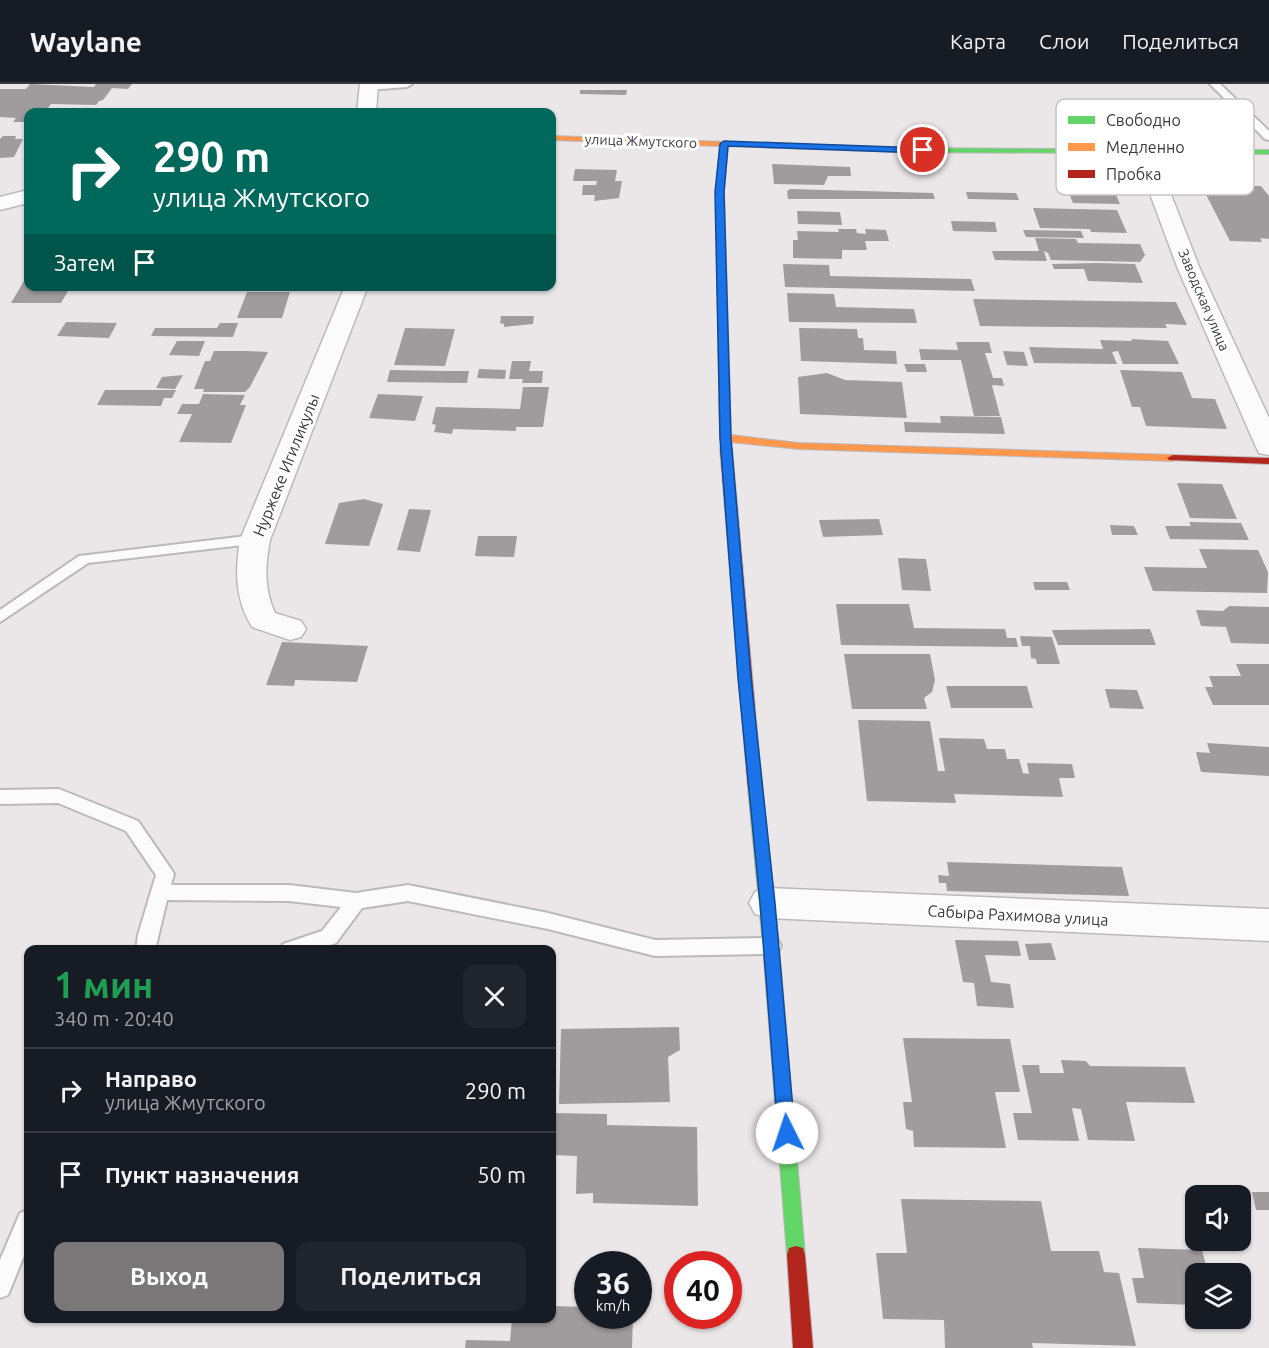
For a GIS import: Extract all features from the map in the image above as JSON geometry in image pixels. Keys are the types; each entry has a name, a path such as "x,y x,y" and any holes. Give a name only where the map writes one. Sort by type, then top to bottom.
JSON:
{"street":[{"path":"367,108 369,86"},
{"name":"улица Жмутского","path":"556,138 945,151 1056,151"},
{"path":"724,144 720,192 725,438 744,678 768,903 803,1348"},
{"name":"улица Жмутского","path":"1254,152 1269,152"},
{"name":"Заводская улица","path":"1161,195 1189,269 1269,447"},
{"path":"0,204 24,197"},
{"name":"Нуржеке Игиликулы","path":"290,629 263,620 253,601 249,570 255,540 355,291"},
{"path":"725,438 799,446 1269,461"},
{"name":"Сабыра Рахимова улица","path":"768,903 1269,925"}],"lane":[{"path":"369,86 407,84"},
{"path":"1215,84 1230,99"},
{"path":"1254,122 1269,137"},
{"path":"0,617 84,559 255,540"},
{"path":"0,797 59,796 132,826 165,874 146,945"},
{"path":"160,892 289,894 356,901 408,893 548,921 654,948 771,946"},
{"path":"305,945 329,937 356,901"},
{"path":"0,1287 24,1230"}],"building":[{"path":"30,84 94,87 96,84 132,84 128,89 112,88 96,105 51,104 48,108 24,108 24,122 13,122 16,118 0,117 0,89 26,89"},
{"path":"580,90 627,90 626,95 580,94"},
{"path":"3,136 16,136 15,139 23,139 14,157 0,158 0,139"},
{"path":"772,164 850,167 851,176 828,176 824,185 774,184"},
{"path":"575,169 617,170 615,181 622,181 619,198 594,201 595,195 582,195 583,185 596,185 597,181 573,181"},
{"path":"1254,186 1261,186 1269,196 1269,239 1260,238 1262,242 1230,241 1206,195 1254,195"},
{"path":"790,189 933,193 935,199 788,199 787,191"},
{"path":"966,192 1016,193 1019,200 968,199"},
{"path":"1070,195 1116,195 1120,204 1073,203"},
{"path":"1033,208 1117,210 1127,233 1091,232 1090,229 1040,228"},
{"path":"797,211 840,212 842,225 798,224"},
{"path":"951,221 995,222 997,232 953,231"},
{"path":"838,229 856,229 857,233 866,234 865,229 886,230 889,241 865,241 867,250 842,250 842,259 793,258 793,240 798,240 797,231 839,232"},
{"path":"1023,230 1081,231 1084,238 1026,237"},
{"path":"1035,238 1076,239 1078,243 1140,244 1145,255 1140,262 1051,260 1048,253 1044,251 1047,261 995,260 992,251 1039,251"},
{"path":"783,264 829,265 830,276 971,279 975,291 785,287"},
{"path":"1052,264 1135,264 1143,283 1088,281 1084,269 1054,269"},
{"path":"24,281 24,291 68,291 61,303 11,303"},
{"path":"247,292 290,292 282,318 237,318"},
{"path":"787,293 834,294 836,307 914,309 917,323 789,322"},
{"path":"973,299 1176,302 1187,325 1165,324 1167,328 980,326"},
{"path":"501,316 534,316 533,324 504,327 504,324 500,323"},
{"path":"66,322 117,323 109,338 57,336"},
{"path":"220,323 238,323 233,337 151,336 155,328 217,328"},
{"path":"405,328 455,329 445,366 394,365"},
{"path":"799,328 857,329 858,338 863,338 864,350 896,351 897,364 801,361"},
{"path":"1131,339 1168,341 1179,364 1123,364 1118,351 1112,352 1117,364 1034,363 1029,347 1103,349 1100,340 1132,341"},
{"path":"177,341 205,341 199,356 169,355"},
{"path":"956,342 989,342 992,353 985,353 993,378 1002,378 1004,386 992,385 1000,416 974,416 961,360 921,360 919,349 958,350"},
{"path":"214,351 268,352 250,387 245,392 203,392 204,389 194,389 205,361 210,361"},
{"path":"1003,351 1024,352 1028,366 1007,365"},
{"path":"512,361 531,361 529,371 543,371 542,383 522,383 523,379 509,379"},
{"path":"904,364 925,364 927,372 907,372"},
{"path":"479,369 506,370 505,379 477,378"},
{"path":"390,370 469,371 467,383 387,382"},
{"path":"1120,370 1182,372 1192,398 1215,399 1227,429 1146,426 1140,407 1132,407"},
{"path":"827,373 845,380 902,382 907,418 800,414 798,377"},
{"path":"183,375 175,389 156,388 162,377"},
{"path":"523,387 549,387 543,427 516,427 516,431 453,429 452,434 434,432 436,425 432,424 436,407 520,409"},
{"path":"105,390 176,390 172,398 164,398 161,406 97,405"},
{"path":"203,394 245,395 240,405 246,405 231,443 179,442 192,414 177,414 182,404 199,404"},
{"path":"378,394 423,396 415,421 369,418"},
{"path":"940,416 1001,417 1005,434 905,432 904,422 941,423"},
{"path":"1177,483 1222,484 1237,519 1190,518"},
{"path":"364,499 383,504 369,546 325,544 339,503"},
{"path":"409,509 431,510 420,552 397,550"},
{"path":"879,519 883,535 823,537 819,520"},
{"path":"1189,522 1241,523 1249,540 1170,539 1165,526 1191,526"},
{"path":"1110,525 1134,526 1138,535 1112,535"},
{"path":"478,536 517,536 514,557 475,556"},
{"path":"1199,549 1258,550 1268,572 1267,593 1153,591 1144,567 1207,568"},
{"path":"898,558 926,559 931,591 902,590"},
{"path":"1033,582 1067,582 1070,590 1035,590"},
{"path":"836,604 909,604 914,628 1005,629 1007,638 1016,638 1018,647 841,645"},
{"path":"1229,606 1269,607 1269,644 1231,643 1226,627 1201,626 1196,610 1223,611"},
{"path":"1150,629 1156,645 1058,645 1052,630"},
{"path":"1020,636 1052,637 1060,664 1037,664 1036,659 1031,658 1030,646 1022,646"},
{"path":"282,642 368,646 357,682 295,680 294,686 266,685"},
{"path":"844,654 930,654 935,680 932,692 924,698 927,709 852,709"},
{"path":"1236,664 1269,664 1269,705 1213,705 1205,687 1213,687 1209,676 1241,676"},
{"path":"946,686 1027,686 1033,708 951,708"},
{"path":"1105,689 1137,690 1144,709 1110,708"},
{"path":"858,720 930,721 938,771 945,771 939,738 984,739 987,749 1005,749 1007,759 1019,759 1023,773 1029,774 1027,763 1072,764 1075,778 1059,778 1063,797 954,794 956,803 867,801"},
{"path":"1207,743 1269,747 1269,776 1201,772 1196,752 1210,753"},
{"path":"947,862 1122,867 1129,896 947,891 946,883 939,883 938,875 949,876"},
{"path":"955,940 1018,941 1021,956 985,955 991,982 1010,984 1014,1008 977,1006 974,983 963,982"},
{"path":"1051,943 1056,960 1029,960 1025,944"},
{"path":"679,1027 680,1050 668,1057 670,1102 559,1104 561,1029"},
{"path":"903,1038 1010,1039 1020,1092 995,1092 1006,1148 914,1147 913,1131 906,1129 903,1102 912,1102"},
{"path":"1061,1060 1086,1061 1090,1066 1185,1067 1195,1103 1126,1102 1135,1141 1088,1140 1081,1109 1072,1108 1079,1141 1018,1140 1013,1113 1032,1113 1022,1065 1039,1065 1040,1073 1064,1073"},
{"path":"556,1113 607,1114 607,1125 697,1127 698,1206 593,1203 593,1193 576,1194 577,1156 556,1155"},
{"path":"1252,1192 1269,1192 1269,1210 1256,1210"},
{"path":"901,1199 1041,1201 1051,1251 1099,1251 1104,1272 1119,1273 1136,1346 1032,1343 1033,1348 945,1348 944,1320 883,1319 876,1253 907,1253"},
{"path":"1138,1248 1202,1251 1205,1263 1185,1263 1185,1305 1137,1303 1132,1278 1144,1278"},
{"path":"556,1306 574,1307 574,1329 633,1329 632,1348 465,1348 466,1340 510,1341 512,1323 556,1323"}],"traffic: fast":[{"path":"903,150 1056,151"},
{"path":"1254,152 1269,152"},
{"path":"755,788 771,946 796,1255"}],"traffic: slow":[{"path":"556,138 903,150"},
{"path":"724,144 720,192 726,448"},
{"path":"725,438 799,446 1173,458"}],"traffic: jam":[{"path":"726,448 755,788"},
{"path":"1173,458 1269,461"},
{"path":"796,1255 803,1348"}],"route":[{"path":"787,1133 768,903 744,678 725,438 720,192 724,144 923,150"}]}
